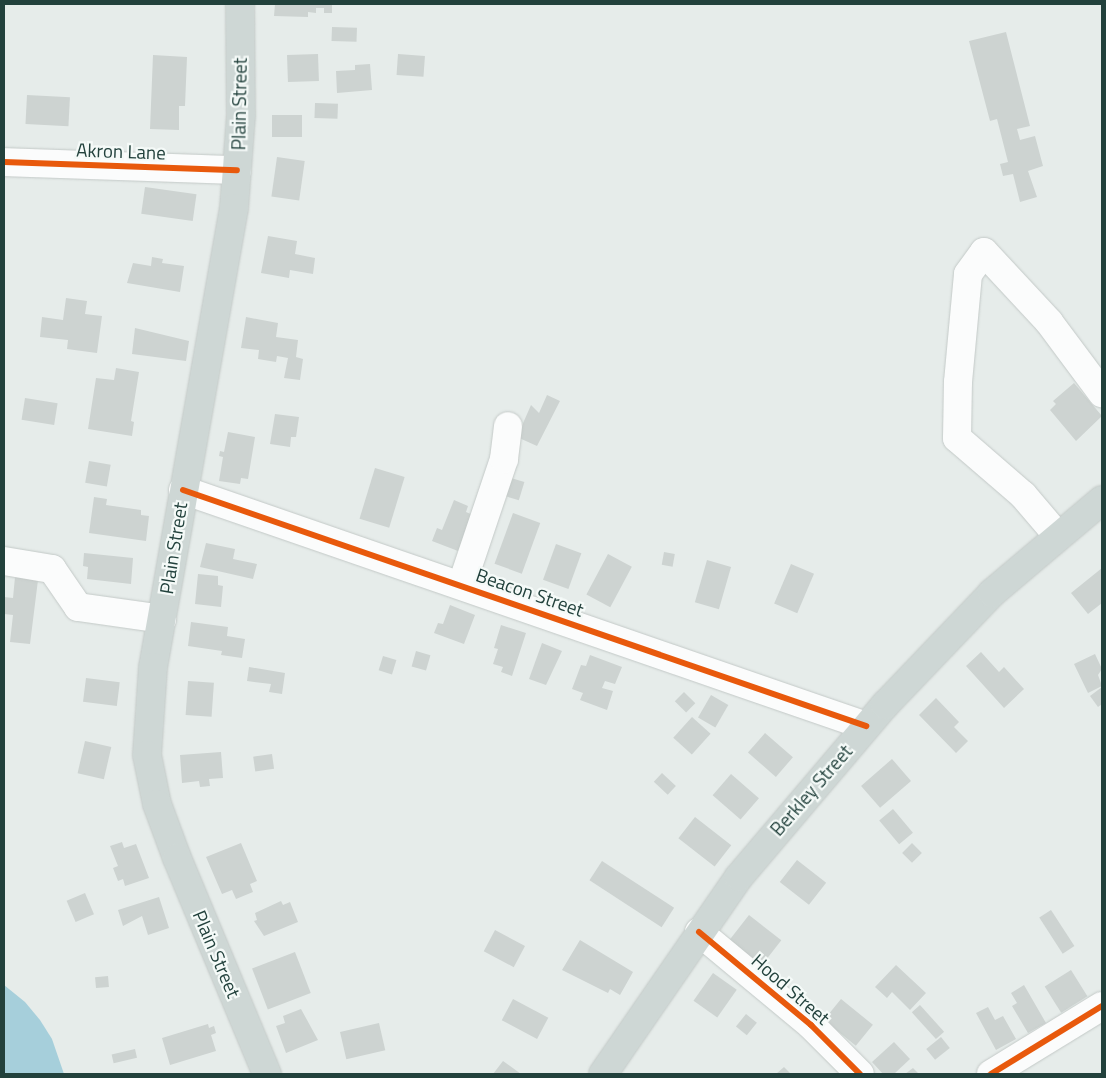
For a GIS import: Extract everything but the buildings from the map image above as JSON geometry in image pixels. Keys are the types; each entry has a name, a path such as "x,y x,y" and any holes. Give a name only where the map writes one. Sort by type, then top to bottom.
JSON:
{"main road":[{"name":"Plain Street","path":"240,4 241,115 234,208 183,490 162,619 148,708 147,755 150,780 177,858 267,1074"},
{"name":"Berkley Street","path":"603,1074 699,932 767,842 866,726 977,607 1102,500"}],"street":[{"name":"Akron Lane","path":"4,162 237,170"},
{"path":"1058,536 1023,495 957,438 958,382 968,274 984,252 1049,322 1102,393"},
{"path":"462,584 504,459 508,426"},
{"name":"Beacon Street","path":"183,490 462,584 866,726"},
{"path":"4,561 52,569 78,607 162,619"},
{"name":"Hood Street","path":"699,932 811,1025 860,1074"},
{"path":"991,1074 1102,1006"}],"water":[{"path":"4,985 25,1002 40,1020 52,1039 64,1074 4,1074"}],"cycle path":[{"path":"4,162 237,170"},
{"path":"183,490 866,726"},
{"path":"699,932 811,1025 860,1074"},
{"path":"991,1074 1102,1006"}]}
